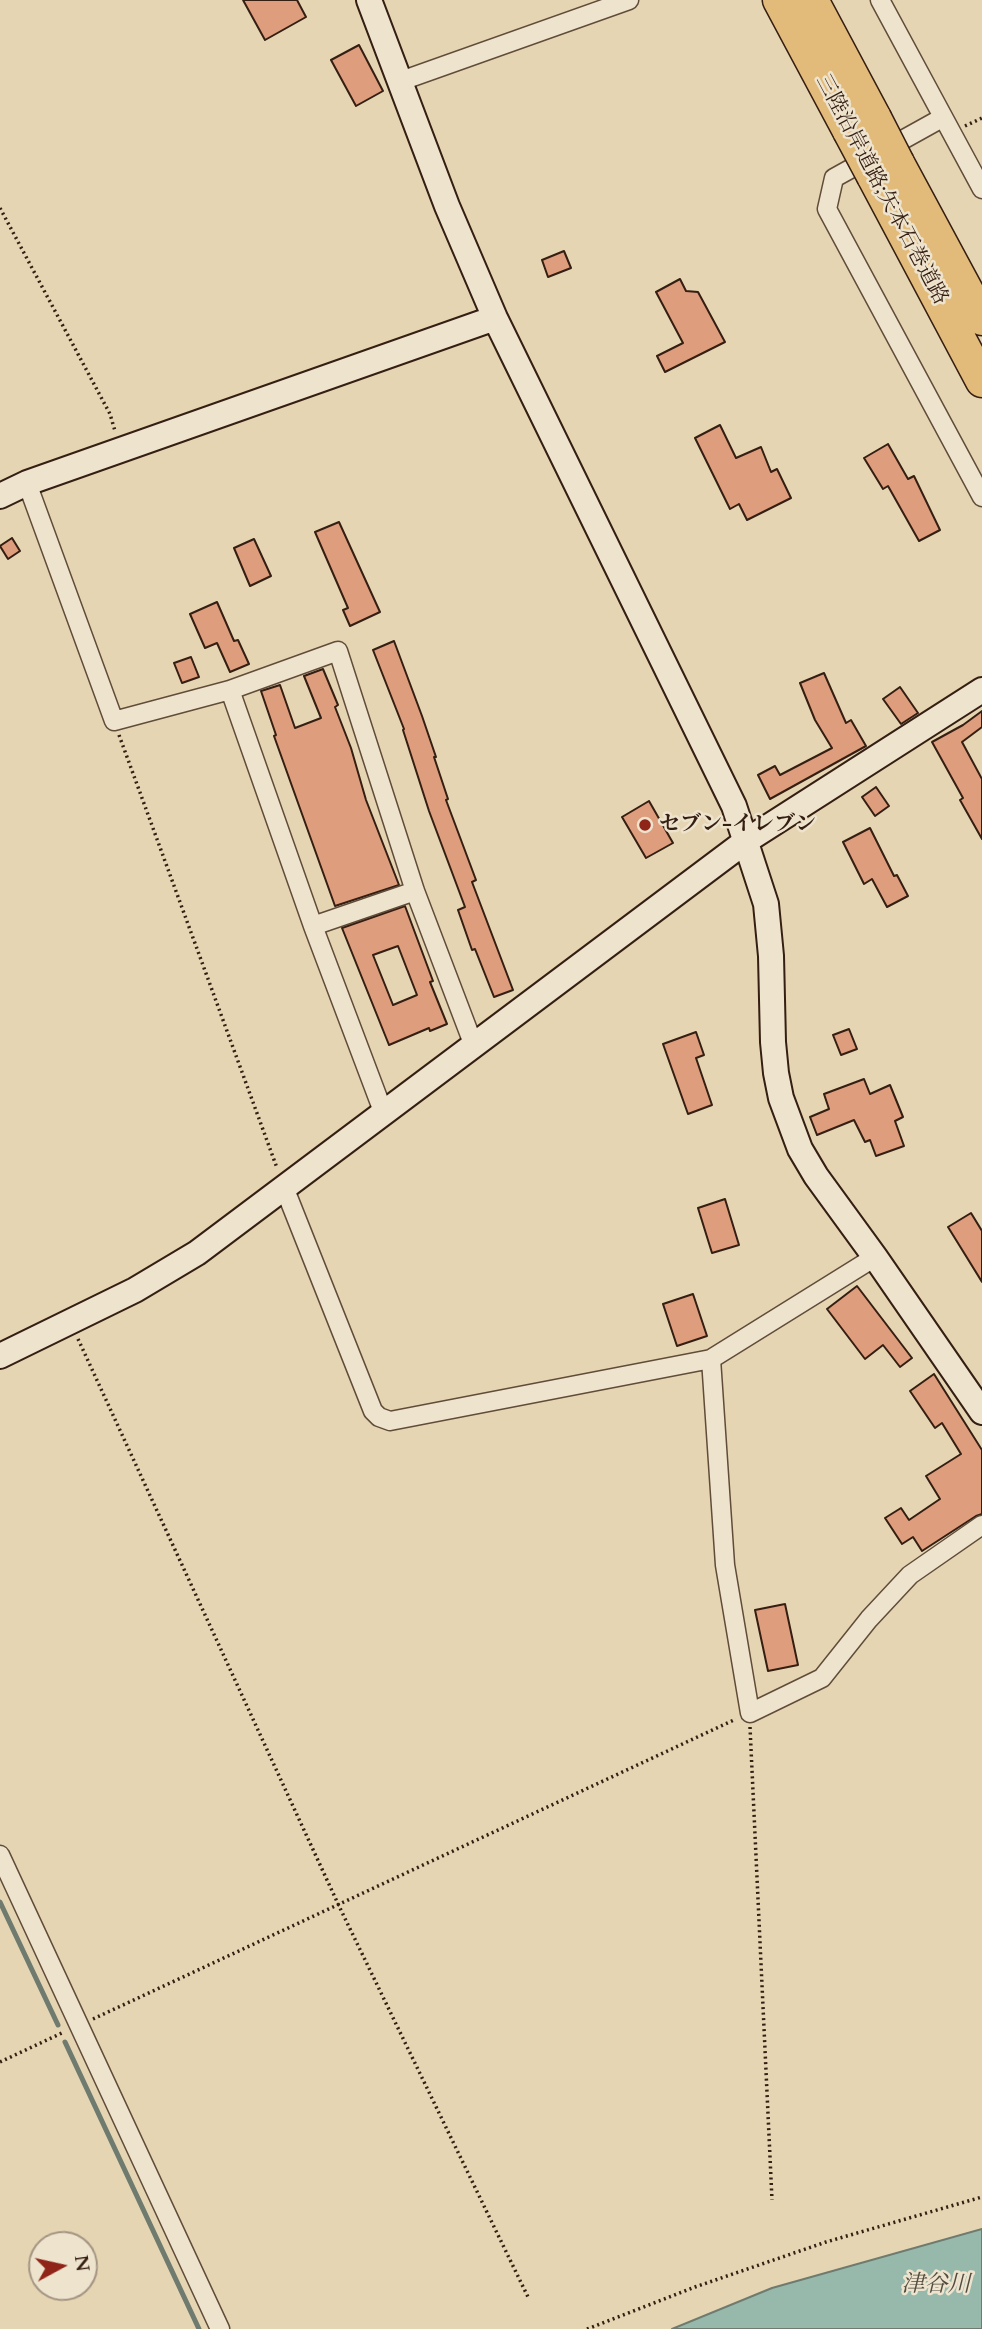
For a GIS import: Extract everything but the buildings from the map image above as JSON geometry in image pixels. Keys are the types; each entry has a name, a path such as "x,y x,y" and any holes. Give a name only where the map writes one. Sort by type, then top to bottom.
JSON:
{"highway":[{"name":"三陸沿岸道路;矢本石巻道路","path":"779,0 862,124 886,169 982,381"},
{"name":"三陸沿岸道路;矢本石巻道路","path":"812,0 862,124"},
{"name":"三陸沿岸道路;矢本石巻道路","path":"886,169 982,319"}],"street":[{"path":"369,0 447,206 495,318 734,806 764,895 769,926 775,1073 781,1098 800,1149 816,1177 982,1412"},
{"path":"401,81 629,0"},
{"path":"880,0 982,189"},
{"path":"942,118 834,178 827,209 982,497"},
{"path":"0,496 27,483 495,318"},
{"path":"27,483 114,721 230,690 338,651 415,891 474,1046"},
{"path":"230,690 313,926 384,1114"},
{"path":"0,1356 135,1290 197,1253 746,841 982,691"},
{"path":"313,926 415,891"},
{"path":"284,1187 373,1411 379,1418 390,1421 711,1359 875,1257"},
{"path":"711,1359 725,1565 750,1713 822,1678 869,1619 909,1575 982,1525"},
{"path":"0,1855 220,2329"}],"path":[{"path":"0,208 110,414 121,450"},
{"path":"114,721 284,1187"},
{"path":"71,1323 339,1906 528,2297"},
{"path":"0,2062 750,1713 772,2200"},
{"path":"587,2329 695,2287 826,2242 982,2197"}],"water":[{"name":"津谷川","path":"982,2229 982,2329 672,2329 772,2288"}],"waterway":[{"path":"0,1902 58,2025"},
{"path":"65,2042 199,2329"}],"place":[{"name":"セブン-イレブン","path":"645,825"}]}
